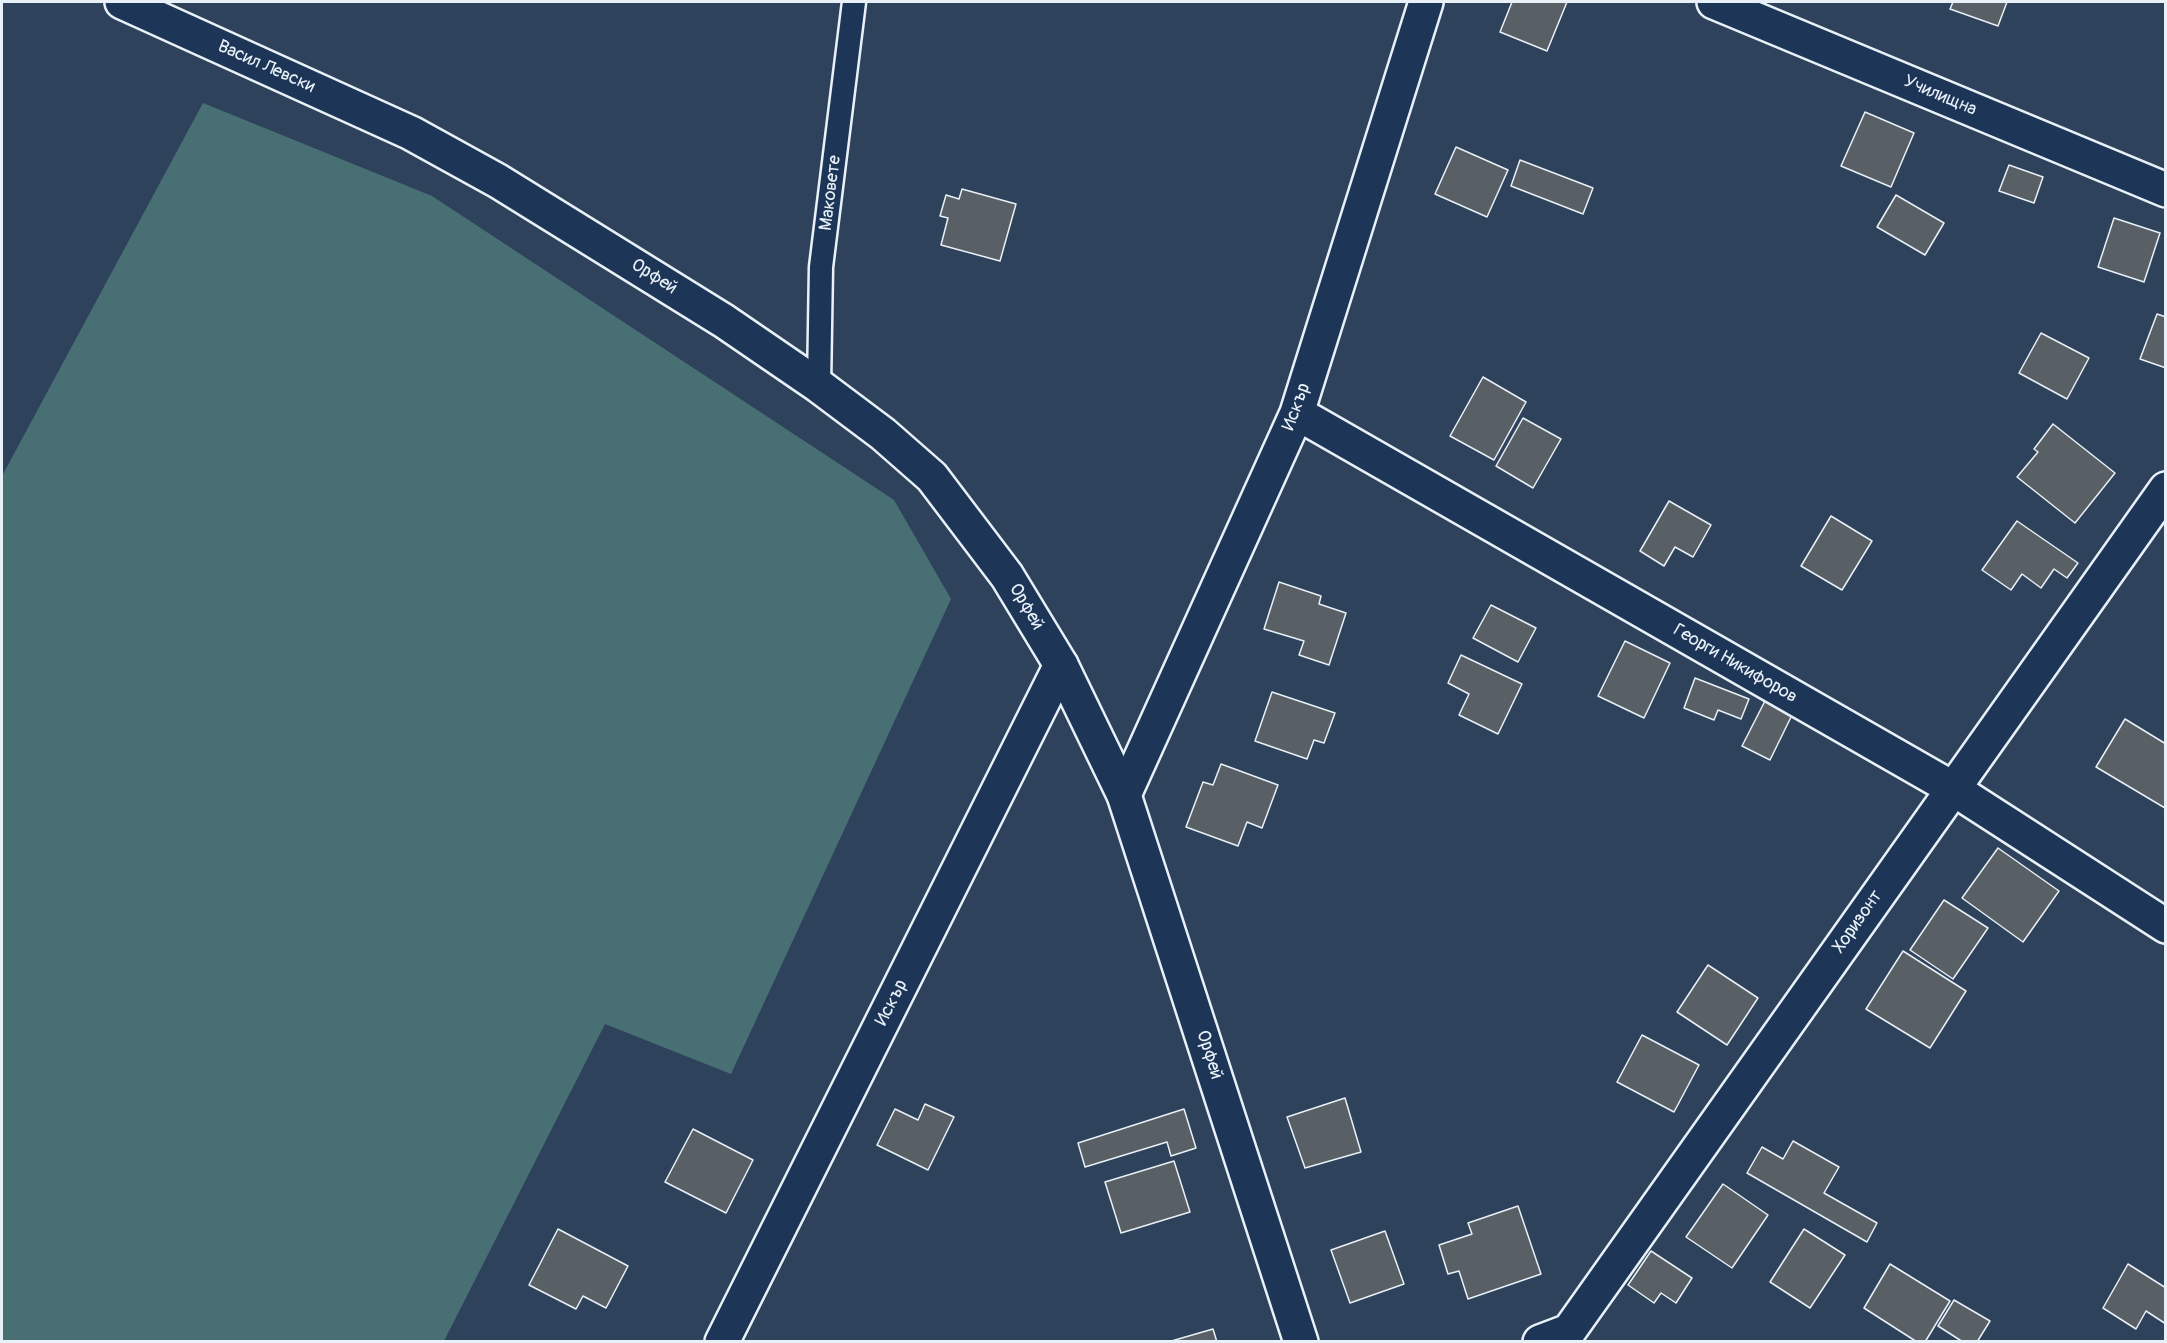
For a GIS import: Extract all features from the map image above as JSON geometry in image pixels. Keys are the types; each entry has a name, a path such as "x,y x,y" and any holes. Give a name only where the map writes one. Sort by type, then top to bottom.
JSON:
{"street":[{"name":"Васил Левски","path":"122,2 411,133"},
{"name":"Искър","path":"1124,795 1297,413 1426,2"},
{"name":"Училищна","path":"1714,2 2166,190"},
{"name":"Орфей","path":"411,133 527,199 724,321 819,386 883,434 932,477 1007,576 1061,665 1124,795 1301,1341"},
{"name":"Георги Никифоров","path":"1297,413 1952,788 2166,926"},
{"name":"Хоризонт","path":"1565,1338 1952,788 2166,489"},
{"name":"Искър","path":"722,1341 1061,665"}],"lane":[{"name":"Маковете","path":"819,386 821,267 854,2"}],"green space":[{"path":"203,103 432,196 894,500 951,599 731,1074 605,1024 444,1341 2,1341 2,476"}],"building":[{"path":"1512,2 1567,2 1547,51 1500,32"},
{"path":"1953,2 2007,2 1998,26 1950,9"},
{"path":"1865,112 1914,133 1891,187 1841,166"},
{"path":"1456,147 1508,170 1487,217 1435,194"},
{"path":"1520,160 1593,188 1583,214 1511,186"},
{"path":"2009,165 2043,177 2034,203 1999,191"},
{"path":"962,189 1016,204 1000,261 941,245 948,218 940,216 946,195 959,199"},
{"path":"1896,195 1944,223 1925,255 1877,227"},
{"path":"2114,218 2160,233 2144,282 2098,267"},
{"path":"2157,314 2166,317 2166,368 2140,359"},
{"path":"2041,333 2089,358 2067,399 2019,373"},
{"path":"1483,377 1526,402 1494,460 1450,436"},
{"path":"1523,418 1561,439 1533,488 1496,466"},
{"path":"2053,424 2115,473 2075,523 2017,477 2038,452 2034,449"},
{"path":"1669,501 1711,525 1693,557 1675,547 1664,566 1640,551"},
{"path":"1831,516 1872,541 1842,590 1801,566"},
{"path":"2017,521 2078,563 2067,578 2054,569 2041,588 2022,574 2011,590 1982,570"},
{"path":"1279,582 1321,596 1319,604 1346,613 1329,665 1299,655 1304,641 1264,629"},
{"path":"1491,605 1536,628 1518,662 1473,638"},
{"path":"1625,641 1670,663 1644,718 1598,696"},
{"path":"1461,655 1522,684 1498,734 1459,715 1469,694 1448,683"},
{"path":"1695,678 1749,699 1741,719 1718,710 1714,720 1684,708"},
{"path":"1272,692 1335,713 1324,743 1314,740 1307,759 1255,741"},
{"path":"1767,697 1794,711 1770,760 1742,746"},
{"path":"2125,719 2166,744 2165,808 2096,767"},
{"path":"1221,764 1278,785 1262,828 1247,822 1238,846 1186,827 1203,782 1213,785"},
{"path":"1998,848 2059,891 2023,942 1962,898"},
{"path":"1944,900 1988,928 1953,979 1910,950"},
{"path":"1903,951 1966,991 1930,1048 1866,1009"},
{"path":"1708,965 1758,998 1727,1045 1677,1012"},
{"path":"1642,1035 1699,1065 1674,1112 1617,1082"},
{"path":"1345,1098 1361,1152 1305,1168 1287,1117"},
{"path":"925,1104 954,1117 928,1170 877,1145 895,1109 918,1120"},
{"path":"1184,1109 1196,1148 1171,1156 1167,1142 1085,1167 1078,1143"},
{"path":"693,1129 753,1160 726,1213 665,1182"},
{"path":"1793,1141 1839,1167 1824,1193 1877,1223 1867,1242 1747,1173 1762,1147 1783,1159"},
{"path":"1174,1161 1190,1212 1121,1233 1105,1182"},
{"path":"1723,1184 1768,1215 1732,1268 1686,1237"},
{"path":"1518,1206 1541,1274 1468,1299 1459,1271 1448,1274 1439,1245 1472,1234 1468,1223"},
{"path":"558,1229 628,1266 606,1308 583,1296 576,1309 529,1285"},
{"path":"1804,1229 1845,1255 1810,1308 1770,1282"},
{"path":"1385,1231 1404,1284 1350,1303 1331,1250"},
{"path":"1651,1251 1692,1278 1676,1303 1661,1293 1654,1303 1628,1285"},
{"path":"1890,1264 1950,1301 1925,1342 1917,1342 1864,1308"},
{"path":"2128,1264 2166,1288 2166,1324 2146,1311 2136,1329 2103,1308"},
{"path":"1954,1300 1990,1321 1977,1342 1963,1342 1938,1326"},
{"path":"1213,1329 1217,1342 1168,1342"}]}
